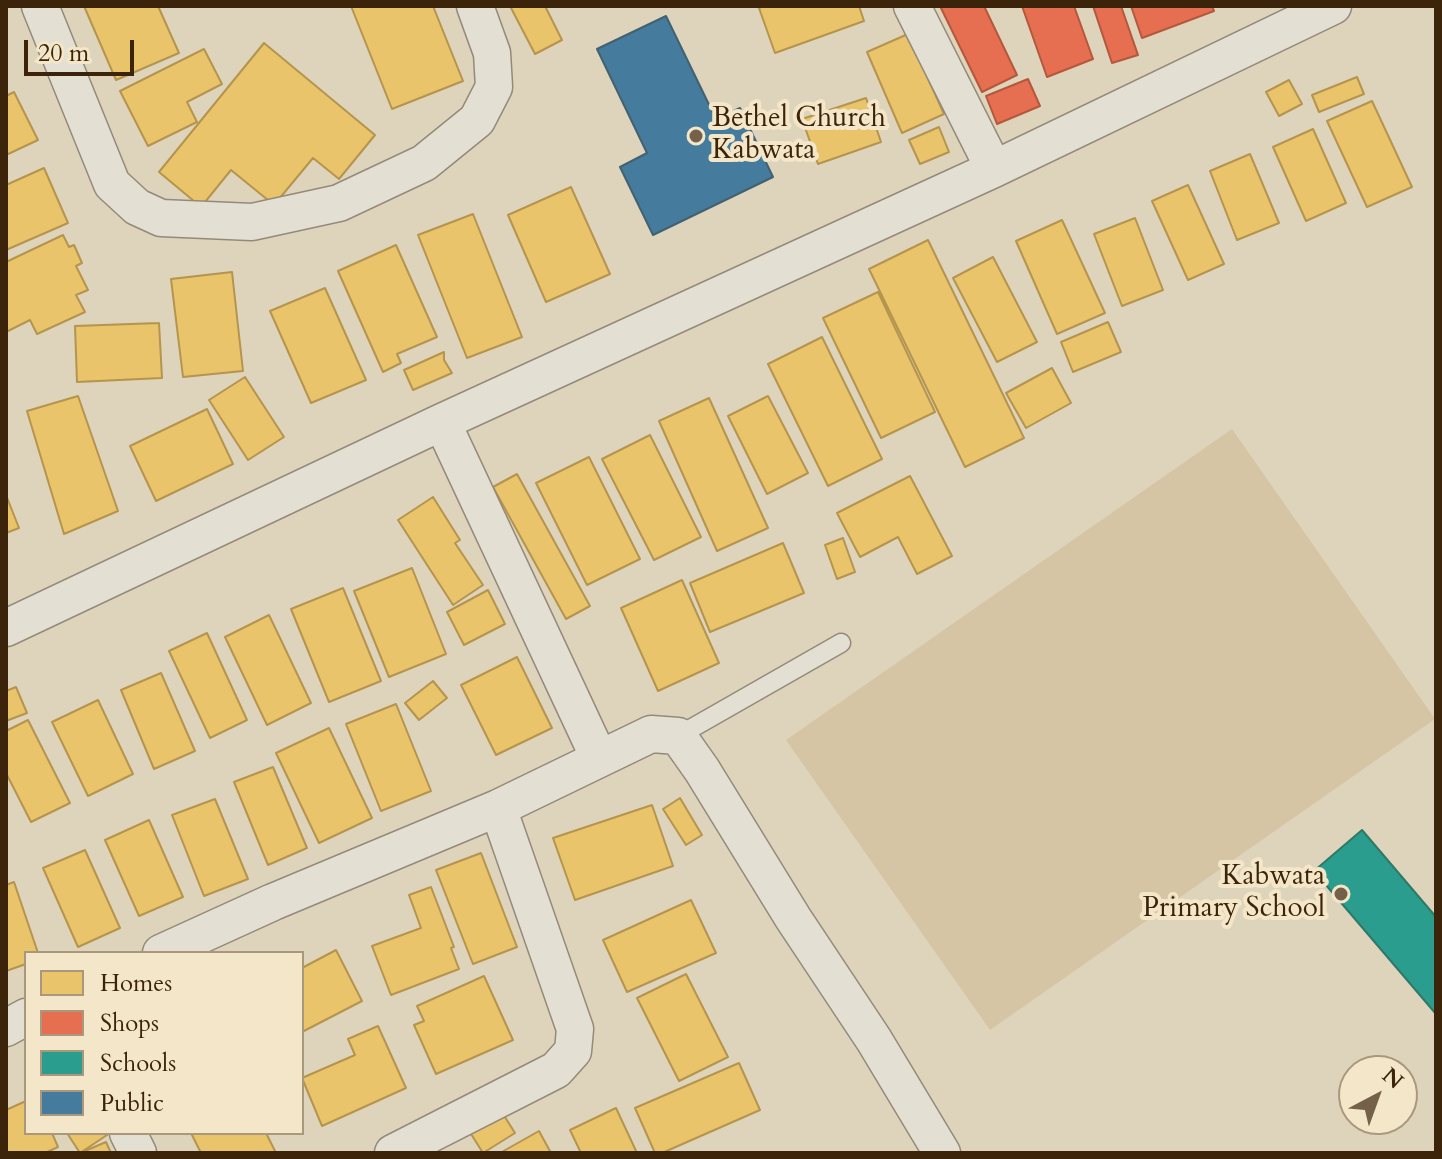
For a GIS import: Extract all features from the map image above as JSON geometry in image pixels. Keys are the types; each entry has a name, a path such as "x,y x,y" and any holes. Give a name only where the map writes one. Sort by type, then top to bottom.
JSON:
{"street":[{"path":"40,6 112,184 137,207 161,218 252,222 339,203 424,163 477,120 494,87 492,53 475,6"},
{"path":"912,6 994,169"},
{"path":"6,628 442,422 994,169 1323,8"},
{"path":"442,422 599,758"},
{"path":"165,951 273,902 498,808 651,734 678,736 874,1040 942,1153"},
{"path":"393,1153 556,1070 573,1051 575,1029 498,808"},
{"path":"6,1028 24,1018"},
{"path":"129,1135 138,1153"}],"lane":[{"path":"678,736 841,643"}],"shaded area":[{"path":"1232,429 1435,719 990,1030 786,740"}],"building: Homes":[{"path":"84,6 158,6 179,53 116,80"},
{"path":"351,6 433,6 463,81 392,109"},
{"path":"510,6 545,6 562,40 535,54"},
{"path":"859,6 864,21 775,53 759,8"},
{"path":"908,34 944,114 902,133 867,52"},
{"path":"264,43 375,135 339,179 313,158 274,205 231,170 201,207 159,172"},
{"path":"204,49 222,84 187,102 197,122 148,146 120,91"},
{"path":"1357,77 1364,94 1319,112 1312,95"},
{"path":"1289,80 1302,104 1279,116 1266,92"},
{"path":"14,92 38,140 6,155 6,96"},
{"path":"866,98 881,142 818,164 802,119"},
{"path":"1372,101 1412,187 1367,207 1327,121"},
{"path":"939,127 949,152 920,164 909,140"},
{"path":"1313,129 1346,203 1306,221 1273,147"},
{"path":"1250,154 1279,223 1237,240 1210,171"},
{"path":"44,168 68,223 6,250 6,185"},
{"path":"1188,185 1224,264 1188,280 1152,201"},
{"path":"571,187 610,274 546,302 508,215"},
{"path":"473,214 522,337 467,358 418,235"},
{"path":"1135,218 1163,290 1122,306 1094,234"},
{"path":"1062,220 1105,313 1057,334 1016,241"},
{"path":"63,235 69,247 74,245 82,263 76,266 88,290 76,295 85,312 37,334 30,320 6,332 6,262"},
{"path":"928,240 1024,438 965,467 869,269"},
{"path":"396,245 437,337 397,354 401,363 383,372 338,271"},
{"path":"993,257 1037,342 997,362 953,278"},
{"path":"232,272 243,371 183,377 171,279"},
{"path":"325,288 366,380 311,403 270,311"},
{"path":"878,292 935,412 881,438 823,318"},
{"path":"1108,322 1121,352 1073,372 1061,342"},
{"path":"159,323 162,378 77,382 75,326"},
{"path":"822,337 882,459 828,486 768,364"},
{"path":"444,352 444,360 452,373 413,390 404,370"},
{"path":"1052,368 1071,403 1026,428 1006,393"},
{"path":"245,377 284,437 248,460 209,400"},
{"path":"78,396 118,511 64,534 27,411"},
{"path":"768,396 808,473 767,494 728,416"},
{"path":"709,398 768,528 717,551 659,421"},
{"path":"207,409 233,464 156,501 130,446"},
{"path":"650,435 701,537 654,560 602,459"},
{"path":"589,457 640,559 587,585 536,483"},
{"path":"517,474 590,606 566,619 493,487"},
{"path":"910,476 952,556 917,574 898,537 860,557 837,513"},
{"path":"6,495 19,528 6,533"},
{"path":"433,497 460,540 455,543 483,585 453,605 398,520"},
{"path":"843,538 855,572 837,579 825,545"},
{"path":"783,543 804,593 710,632 690,583"},
{"path":"412,568 446,654 389,677 354,591"},
{"path":"682,580 719,663 658,691 621,608"},
{"path":"343,588 381,681 329,702 291,609"},
{"path":"488,590 505,624 464,645 447,612"},
{"path":"269,615 311,703 267,725 225,637"},
{"path":"207,633 247,720 210,738 169,651"},
{"path":"517,657 552,728 496,755 461,685"},
{"path":"161,673 195,751 154,769 121,690"},
{"path":"433,681 447,698 419,720 405,703"},
{"path":"16,687 27,713 6,721 6,691"},
{"path":"98,700 133,774 88,796 52,722"},
{"path":"396,704 431,791 381,811 346,724"},
{"path":"28,720 70,803 31,822 6,773 6,731"},
{"path":"329,728 372,818 319,843 276,753"},
{"path":"273,767 307,848 268,865 234,782"},
{"path":"680,798 702,835 686,845 663,809"},
{"path":"215,799 248,879 204,896 172,815"},
{"path":"652,805 673,866 575,900 553,838"},
{"path":"149,820 183,897 139,916 105,840"},
{"path":"85,850 120,928 78,947 43,868"},
{"path":"481,853 517,947 473,964 436,870"},
{"path":"14,882 37,951 24,951 24,965 6,971 6,885"},
{"path":"431,887 459,969 391,995 372,946 421,928 409,895"},
{"path":"691,900 716,953 627,992 603,940"},
{"path":"336,950 362,1001 304,1031 304,967"},
{"path":"686,974 728,1057 679,1081 637,998"},
{"path":"484,976 513,1040 436,1074 414,1025 424,1021 417,1006"},
{"path":"378,1026 406,1088 322,1126 304,1077 355,1055 348,1039"},
{"path":"739,1063 760,1110 662,1153 655,1153 635,1108"},
{"path":"24,1102 24,1135 53,1135 58,1147 45,1153 6,1153 6,1110"},
{"path":"616,1108 637,1153 581,1153 570,1130"},
{"path":"503,1114 515,1133 483,1153 471,1134"},
{"path":"539,1131 551,1153 500,1153"},
{"path":"68,1135 107,1135 80,1153"},
{"path":"192,1135 267,1135 276,1153 201,1153"},
{"path":"106,1142 111,1153 80,1153"}],"building: Shops":[{"path":"940,6 984,6 1017,75 982,92"},
{"path":"1022,6 1074,6 1093,59 1047,77"},
{"path":"1093,6 1121,6 1138,55 1112,63"},
{"path":"1131,6 1212,6 1214,11 1142,38"},
{"path":"1028,79 1040,106 997,124 986,96"}],"building: Schools":[{"path":"1362,830 1436,917 1436,1014 1314,871"}],"building: Public":[{"name":"Bethel Church Kabwata","path":"666,16 716,119 740,108 773,177 653,235 620,167 647,153 597,49"}],"place":[{"name":"Bethel Church Kabwata","path":"696,136"},
{"name":"Kabwata Primary School","path":"1341,894"}]}
